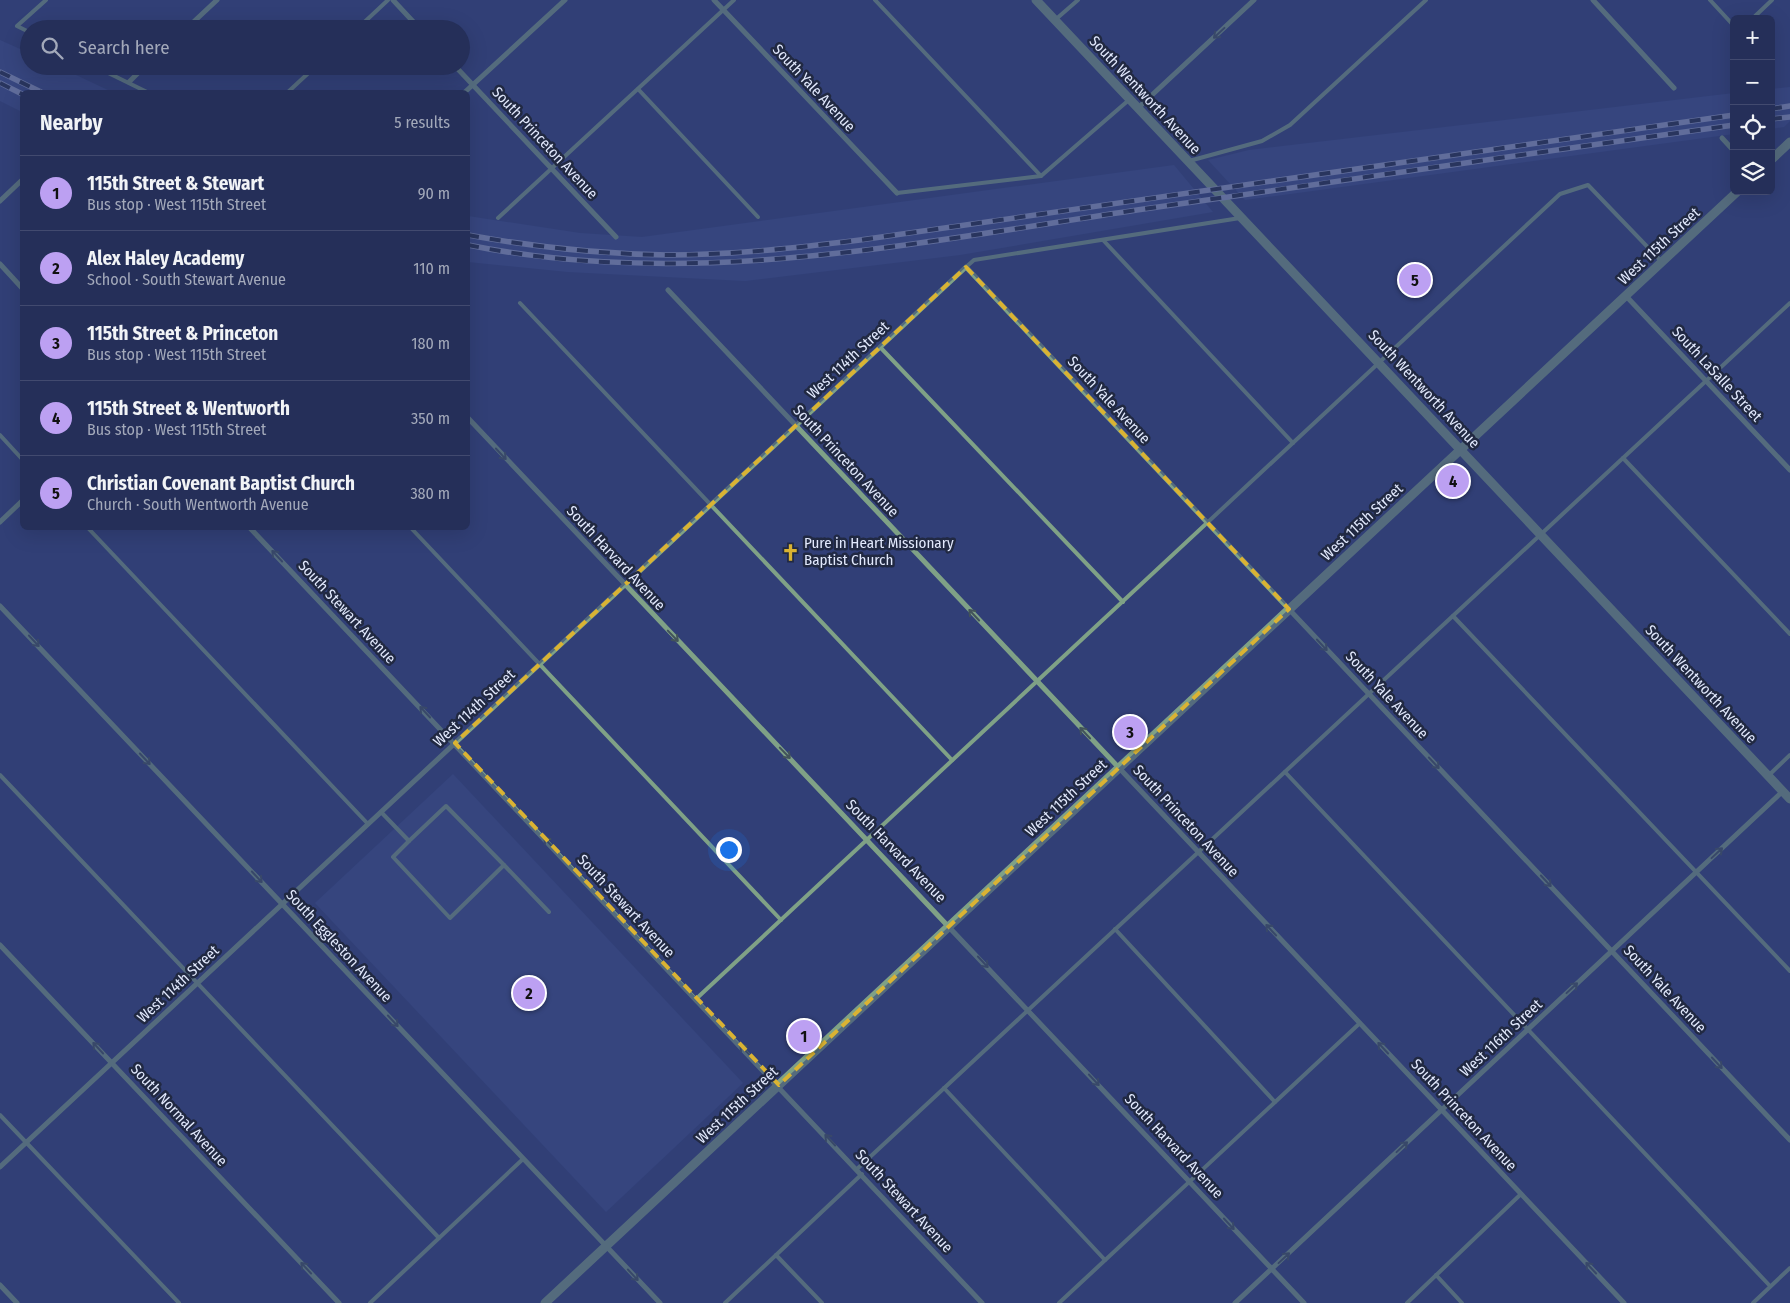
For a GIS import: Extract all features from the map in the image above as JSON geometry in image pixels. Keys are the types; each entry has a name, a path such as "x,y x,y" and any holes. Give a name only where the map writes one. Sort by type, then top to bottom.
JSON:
{"street":[{"path":"196,20 217,0"},
{"path":"393,0 412,20"},
{"path":"467,90 565,0"},
{"name":"South Yale Avenue","path":"714,0 897,194"},
{"name":"South Wentworth Avenue","path":"1036,0 1790,799"},
{"path":"1138,108 1254,0"},
{"path":"1595,1 1674,88"},
{"path":"129,82 136,75"},
{"name":"South Princeton Avenue","path":"464,75 616,237"},
{"path":"1722,138 1733,150"},
{"path":"1775,156 1790,142"},
{"path":"0,201 20,182"},
{"name":"West 115th Street","path":"545,1303 1734,195"},
{"path":"0,264 20,286"},
{"name":"South Yale Avenue","path":"966,267 1790,1140"},
{"name":"West 114th Street","path":"0,1167 966,267"},
{"name":"South Princeton Avenue","path":"668,290 1624,1303"},
{"name":"South LaSalle Street","path":"1626,296 1790,470"},
{"name":"South Harvard Avenue","path":"470,420 1304,1303"},
{"path":"0,522 20,503"},
{"name":"South Stewart Avenue","path":"252,530 779,1085 982,1303"},
{"name":"South Eggleston Avenue","path":"0,606 660,1303"},
{"name":"West 116th Street","path":"1235,1303 1783,791"},
{"name":"South Normal Avenue","path":"0,945 339,1303"},
{"path":"0,1285 17,1303"}],"lane":[{"path":"24,20 46,0"},
{"path":"367,20 388,0"},
{"path":"498,218 734,0"},
{"path":"875,0 1041,176"},
{"path":"1056,20 1078,0"},
{"path":"1188,161 1262,141 1290,125 1426,0"},
{"path":"1710,0 1730,22"},
{"path":"1756,15 1772,0"},
{"path":"114,75 144,90"},
{"path":"290,90 306,75"},
{"path":"638,89 758,217"},
{"path":"897,194 1041,176 1130,99"},
{"path":"696,999 1560,194 1588,185 1662,262"},
{"path":"966,267 974,260 1242,218"},
{"path":"1102,240 1293,443"},
{"path":"520,303 952,760"},
{"path":"857,1169 1790,303"},
{"path":"880,347 1123,602"},
{"path":"0,435 20,457"},
{"path":"1623,458 1790,634"},
{"path":"90,530 368,824"},
{"path":"413,530 781,920"},
{"path":"1453,616 1790,971"},
{"path":"1768,776 1790,755"},
{"path":"1285,772 1770,1286"},
{"path":"0,775 439,1238"},
{"path":"504,865 450,918 393,857 446,806 504,865 549,912"},
{"path":"381,812 409,841"},
{"path":"1115,929 1275,1102"},
{"path":"1059,1303 1360,1023"},
{"path":"944,1088 1105,1260"},
{"path":"0,1115 179,1303"},
{"path":"370,1303 524,1159"},
{"path":"725,1303 862,1174"},
{"path":"1407,1303 1521,1194"},
{"path":"776,1255 822,1303"},
{"path":"1753,1303 1790,1268"},
{"path":"1436,1275 1462,1303"}],"highlighted area":[{"path":"966,267 1289,609 779,1085 455,743"}],"shaded area":[{"path":"0,40 20,49 20,75 76,75 108,90 20,90 20,111 0,101"},
{"path":"1790,87 1790,121 1784,127 1775,128 1775,105 1775,89"},
{"path":"1730,93 1730,135 1245,200 1208,160 1249,150"},
{"path":"1174,165 1213,212 960,255 745,281 568,272 470,262 470,216 580,233 642,237"},
{"path":"453,774 743,1083 606,1212 315,903"}],"railway":[{"path":"0,72 37,90"},
{"path":"0,83 20,93"},
{"path":"1775,108 1790,106"},
{"path":"470,235 567,249 667,255 716,254 788,248 860,240 1730,116"},
{"path":"1775,119 1790,117"},
{"path":"470,245 551,258 635,263 719,262 802,257 970,236 1211,199 1730,126"}],"place":[{"name":"Christian Covenant Baptist Church","path":"1415,280"},
{"name":"115th Street & Wentworth","path":"1453,481"},
{"name":"Pure in Heart Missionary Baptist Church","path":"790,552"},
{"name":"115th Street & Princeton","path":"1130,732"},
{"name":"Alex Haley Academy","path":"529,993"},
{"name":"115th Street & Stewart","path":"804,1036"}]}
